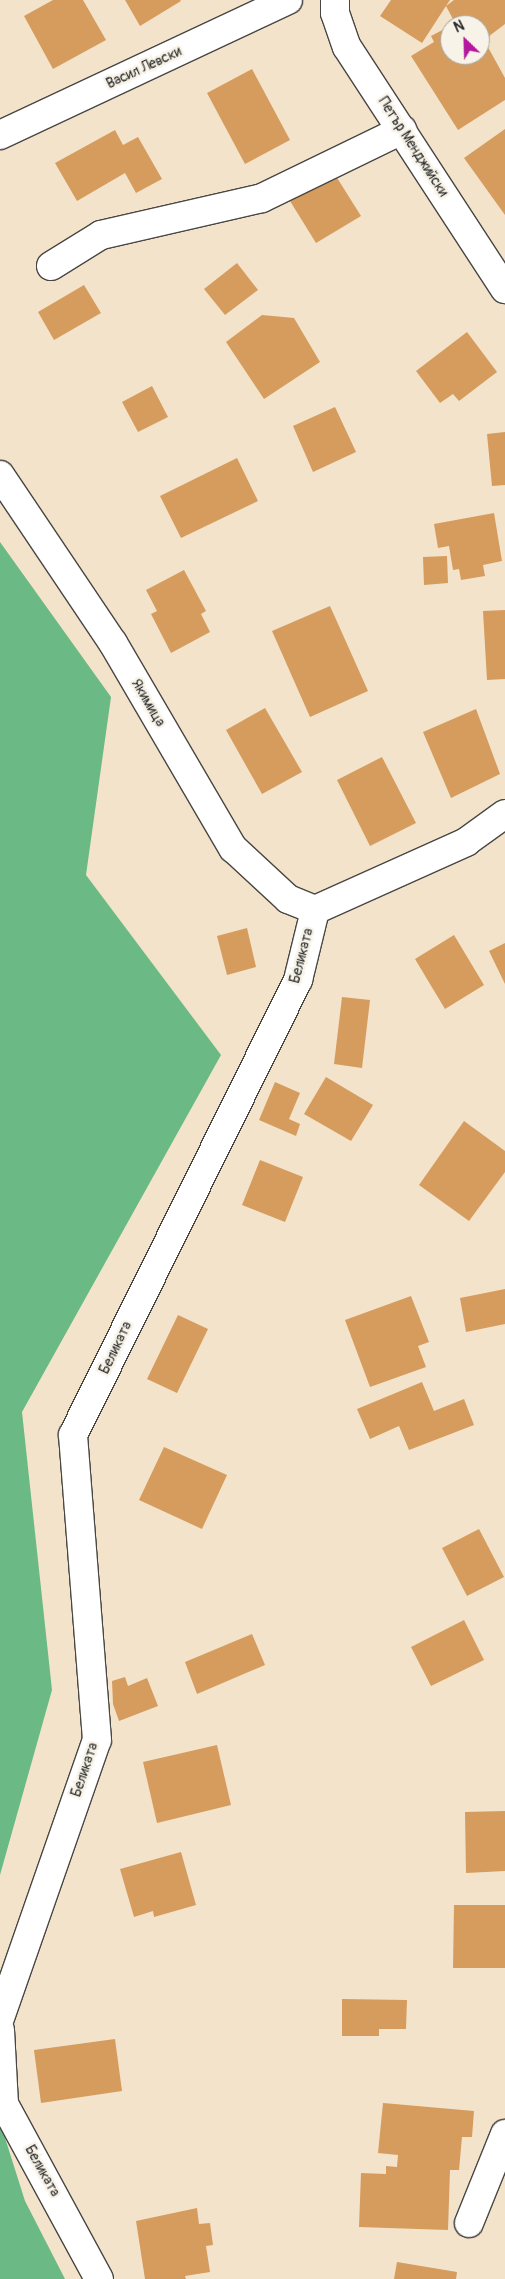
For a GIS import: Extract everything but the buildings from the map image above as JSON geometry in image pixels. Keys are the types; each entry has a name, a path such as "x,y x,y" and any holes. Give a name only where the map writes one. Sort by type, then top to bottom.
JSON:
{"street":[{"name":"Васил Левски","path":"0,135 288,0"},
{"name":"Петър Менджийски","path":"335,0 335,13 347,47 505,289"},
{"path":"51,266 101,235 262,198 402,130"},
{"name":"Якимица","path":"0,475 113,643 233,848 288,899 314,910"},
{"name":"Беликата","path":"0,2018 97,1740 73,1434 298,980 314,910 466,842 505,814"},
{"name":"Беликата","path":"0,2030 4,2104 99,2279"},
{"path":"469,2223 505,2134"}],"green space":[{"path":"0,542 111,697 86,875 221,1055 22,1412 52,1690 0,1875"},
{"path":"0,2122 25,2201 65,2279 0,2279"}]}
